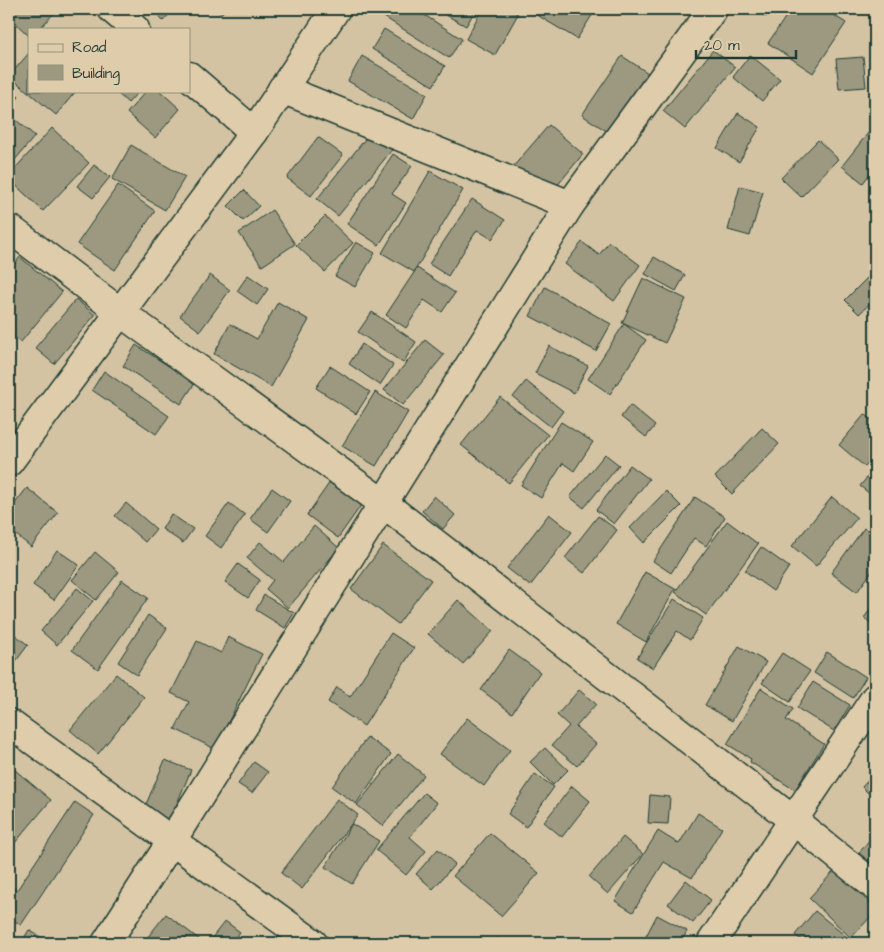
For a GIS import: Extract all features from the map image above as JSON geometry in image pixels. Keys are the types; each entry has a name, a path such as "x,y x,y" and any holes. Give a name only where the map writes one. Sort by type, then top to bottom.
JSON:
{"street":[{"path":"112,9 134,28"},
{"path":"9,462 254,132 336,9"},
{"path":"106,943 570,205 713,9"},
{"path":"190,77 254,132"},
{"path":"282,89 570,205"},
{"path":"9,228 120,312 383,503 794,820 875,886"},
{"path":"711,943 875,698"},
{"path":"9,724 313,943"}],"building":[{"path":"9,9 58,9 40,28 28,28 28,35 9,17"},
{"path":"151,9 174,9 163,21"},
{"path":"215,9 225,9 221,14"},
{"path":"389,9 415,9 462,39 449,58 384,17"},
{"path":"435,9 476,9 466,26"},
{"path":"482,9 508,9 518,14 495,55 466,39"},
{"path":"527,9 596,9 577,39"},
{"path":"754,9 772,9 766,17"},
{"path":"791,9 824,9 846,23 813,73 768,43"},
{"path":"384,29 445,66 433,86 372,49"},
{"path":"713,50 735,67 685,129 663,111"},
{"path":"28,54 28,92 9,76"},
{"path":"750,55 780,79 762,101 733,77"},
{"path":"362,56 427,94 413,119 348,81"},
{"path":"622,56 648,73 608,132 582,115"},
{"path":"863,57 866,87 839,89 836,59"},
{"path":"9,88 19,97 9,108"},
{"path":"28,92 75,92 56,115"},
{"path":"116,92 138,92 128,103"},
{"path":"145,92 161,92 180,109 155,138 127,113"},
{"path":"738,113 760,127 739,162 717,148"},
{"path":"9,114 35,136 9,167"},
{"path":"549,125 583,154 547,198 512,168"},
{"path":"52,128 89,163 43,211 9,179 9,175"},
{"path":"370,133 392,150 338,216 317,199"},
{"path":"868,133 875,138 875,167 863,183 842,166"},
{"path":"318,137 343,155 311,196 287,178"},
{"path":"818,140 838,159 801,197 781,178"},
{"path":"131,145 185,177 165,210 112,179"},
{"path":"393,154 412,166 392,194 406,203 379,245 347,224"},
{"path":"94,165 110,177 93,198 77,186"},
{"path":"430,171 463,190 414,272 382,253"},
{"path":"118,185 155,211 115,270 77,244"},
{"path":"740,186 763,192 750,236 728,230"},
{"path":"244,190 259,206 243,221 228,206"},
{"path":"472,199 505,220 492,239 477,230 448,276 429,264"},
{"path":"272,210 295,244 262,266 239,233"},
{"path":"325,216 353,243 325,272 296,245"},
{"path":"356,242 375,253 355,287 335,276"},
{"path":"582,242 599,255 609,242 640,265 614,301 565,264"},
{"path":"20,257 62,292 21,342 9,333 9,271"},
{"path":"654,257 685,275 676,291 645,274"},
{"path":"417,268 455,293 442,312 424,300 406,328 386,315"},
{"path":"210,275 230,290 200,331 180,316"},
{"path":"248,275 268,289 257,305 237,291"},
{"path":"870,275 875,281 875,299 859,314 845,300"},
{"path":"643,278 686,299 665,343 622,323"},
{"path":"545,287 611,324 596,351 530,316"},
{"path":"76,299 95,315 54,364 35,348"},
{"path":"278,302 309,320 271,387 214,354 230,324 257,339"},
{"path":"372,312 416,342 403,363 358,332"},
{"path":"624,324 646,340 610,394 588,379"},
{"path":"425,340 444,355 403,405 384,390"},
{"path":"362,344 393,365 380,385 349,364"},
{"path":"136,345 195,383 181,404 123,366"},
{"path":"549,346 588,366 574,393 535,373"},
{"path":"330,366 370,392 356,414 316,388"},
{"path":"104,371 169,416 156,434 92,390"},
{"path":"526,381 563,411 551,427 513,397"},
{"path":"375,392 408,412 376,466 342,446"},
{"path":"500,397 548,435 509,483 461,445"},
{"path":"630,405 655,426 646,437 621,417"},
{"path":"865,414 875,423 875,455 865,467 839,445"},
{"path":"561,422 593,442 574,471 563,463 541,498 521,485"},
{"path":"762,428 779,444 732,494 715,477"},
{"path":"605,454 619,465 584,508 570,497"},
{"path":"630,465 649,479 614,524 596,510"},
{"path":"875,468 875,498 860,486"},
{"path":"330,482 362,504 338,538 307,515"},
{"path":"27,488 58,513 31,547 9,529 9,511"},
{"path":"272,488 290,501 268,532 250,519"},
{"path":"666,491 681,506 644,543 630,528"},
{"path":"434,496 455,515 443,529 422,511"},
{"path":"695,497 725,517 706,546 694,538 671,573 653,561"},
{"path":"832,497 857,518 816,566 792,546"},
{"path":"126,503 156,529 145,542 115,516"},
{"path":"229,503 245,515 221,548 205,536"},
{"path":"171,514 193,529 183,543 162,529"},
{"path":"549,514 572,532 530,586 507,568"},
{"path":"598,516 617,530 584,573 565,558"},
{"path":"727,521 758,544 706,615 675,592"},
{"path":"314,526 339,548 288,608 266,589 273,580 247,558 260,542 284,562"},
{"path":"864,528 875,536 875,567 857,592 831,573"},
{"path":"383,545 431,580 398,624 351,589"},
{"path":"761,547 789,567 773,591 745,571"},
{"path":"57,550 79,565 54,600 33,585"},
{"path":"95,552 119,572 96,600 72,580"},
{"path":"238,564 260,580 248,598 225,582"},
{"path":"645,572 675,589 646,642 616,624"},
{"path":"122,580 148,598 98,669 72,650"},
{"path":"77,588 93,601 57,645 41,631"},
{"path":"264,595 294,613 285,628 256,610"},
{"path":"674,599 703,618 690,640 677,631 653,668 637,658"},
{"path":"458,600 493,631 463,664 428,634"},
{"path":"875,603 875,626 864,618"},
{"path":"148,615 167,628 137,675 118,662"},
{"path":"9,630 28,645 13,665 9,662"},
{"path":"391,633 414,648 364,726 328,702 337,687 350,697"},
{"path":"228,637 262,654 215,749 175,729 189,702 171,693 197,641 221,653"},
{"path":"739,646 766,662 732,721 705,705"},
{"path":"509,650 540,672 512,713 481,690"},
{"path":"827,652 866,677 853,698 814,673"},
{"path":"782,653 810,671 790,702 762,683"},
{"path":"116,674 144,697 98,754 70,730"},
{"path":"813,682 850,705 834,731 797,708"},
{"path":"761,688 793,709 786,720 824,744 795,790 750,762 751,759 727,744"},
{"path":"579,690 596,704 576,727 596,744 577,766 552,745 569,726 557,715"},
{"path":"467,718 510,750 484,786 440,754"},
{"path":"367,737 391,754 356,804 332,787"},
{"path":"545,748 568,770 553,785 530,762"},
{"path":"398,754 424,775 383,826 357,805"},
{"path":"165,760 191,770 170,820 144,809"},
{"path":"254,762 268,772 252,793 238,784"},
{"path":"9,765 51,800 9,850"},
{"path":"875,773 875,800 862,787"},
{"path":"535,774 554,787 526,827 508,814"},
{"path":"572,786 590,801 562,837 544,822"},
{"path":"424,793 437,803 410,837 426,851 406,875 376,850"},
{"path":"650,795 670,797 668,824 648,823"},
{"path":"337,799 358,815 302,889 281,873"},
{"path":"75,802 94,815 21,925 9,917 9,884 17,890"},
{"path":"698,813 722,828 692,878 664,862 633,912 615,901 658,831 679,844"},
{"path":"352,824 379,841 352,884 325,867"},
{"path":"490,833 539,873 501,916 453,876"},
{"path":"875,835 875,866 859,853"},
{"path":"623,837 643,854 608,894 589,877"},
{"path":"438,849 455,864 433,889 416,874"},
{"path":"835,870 875,908 875,912 851,938 809,898"},
{"path":"686,880 711,900 693,923 668,904"},
{"path":"815,911 854,943 805,943 795,935"},
{"path":"166,914 204,943 143,943"},
{"path":"657,915 687,931 681,943 643,942"},
{"path":"225,921 240,932 231,943 216,943 211,939"},
{"path":"29,930 47,941 46,943 21,943"},
{"path":"497,938 505,943 494,943"}]}
